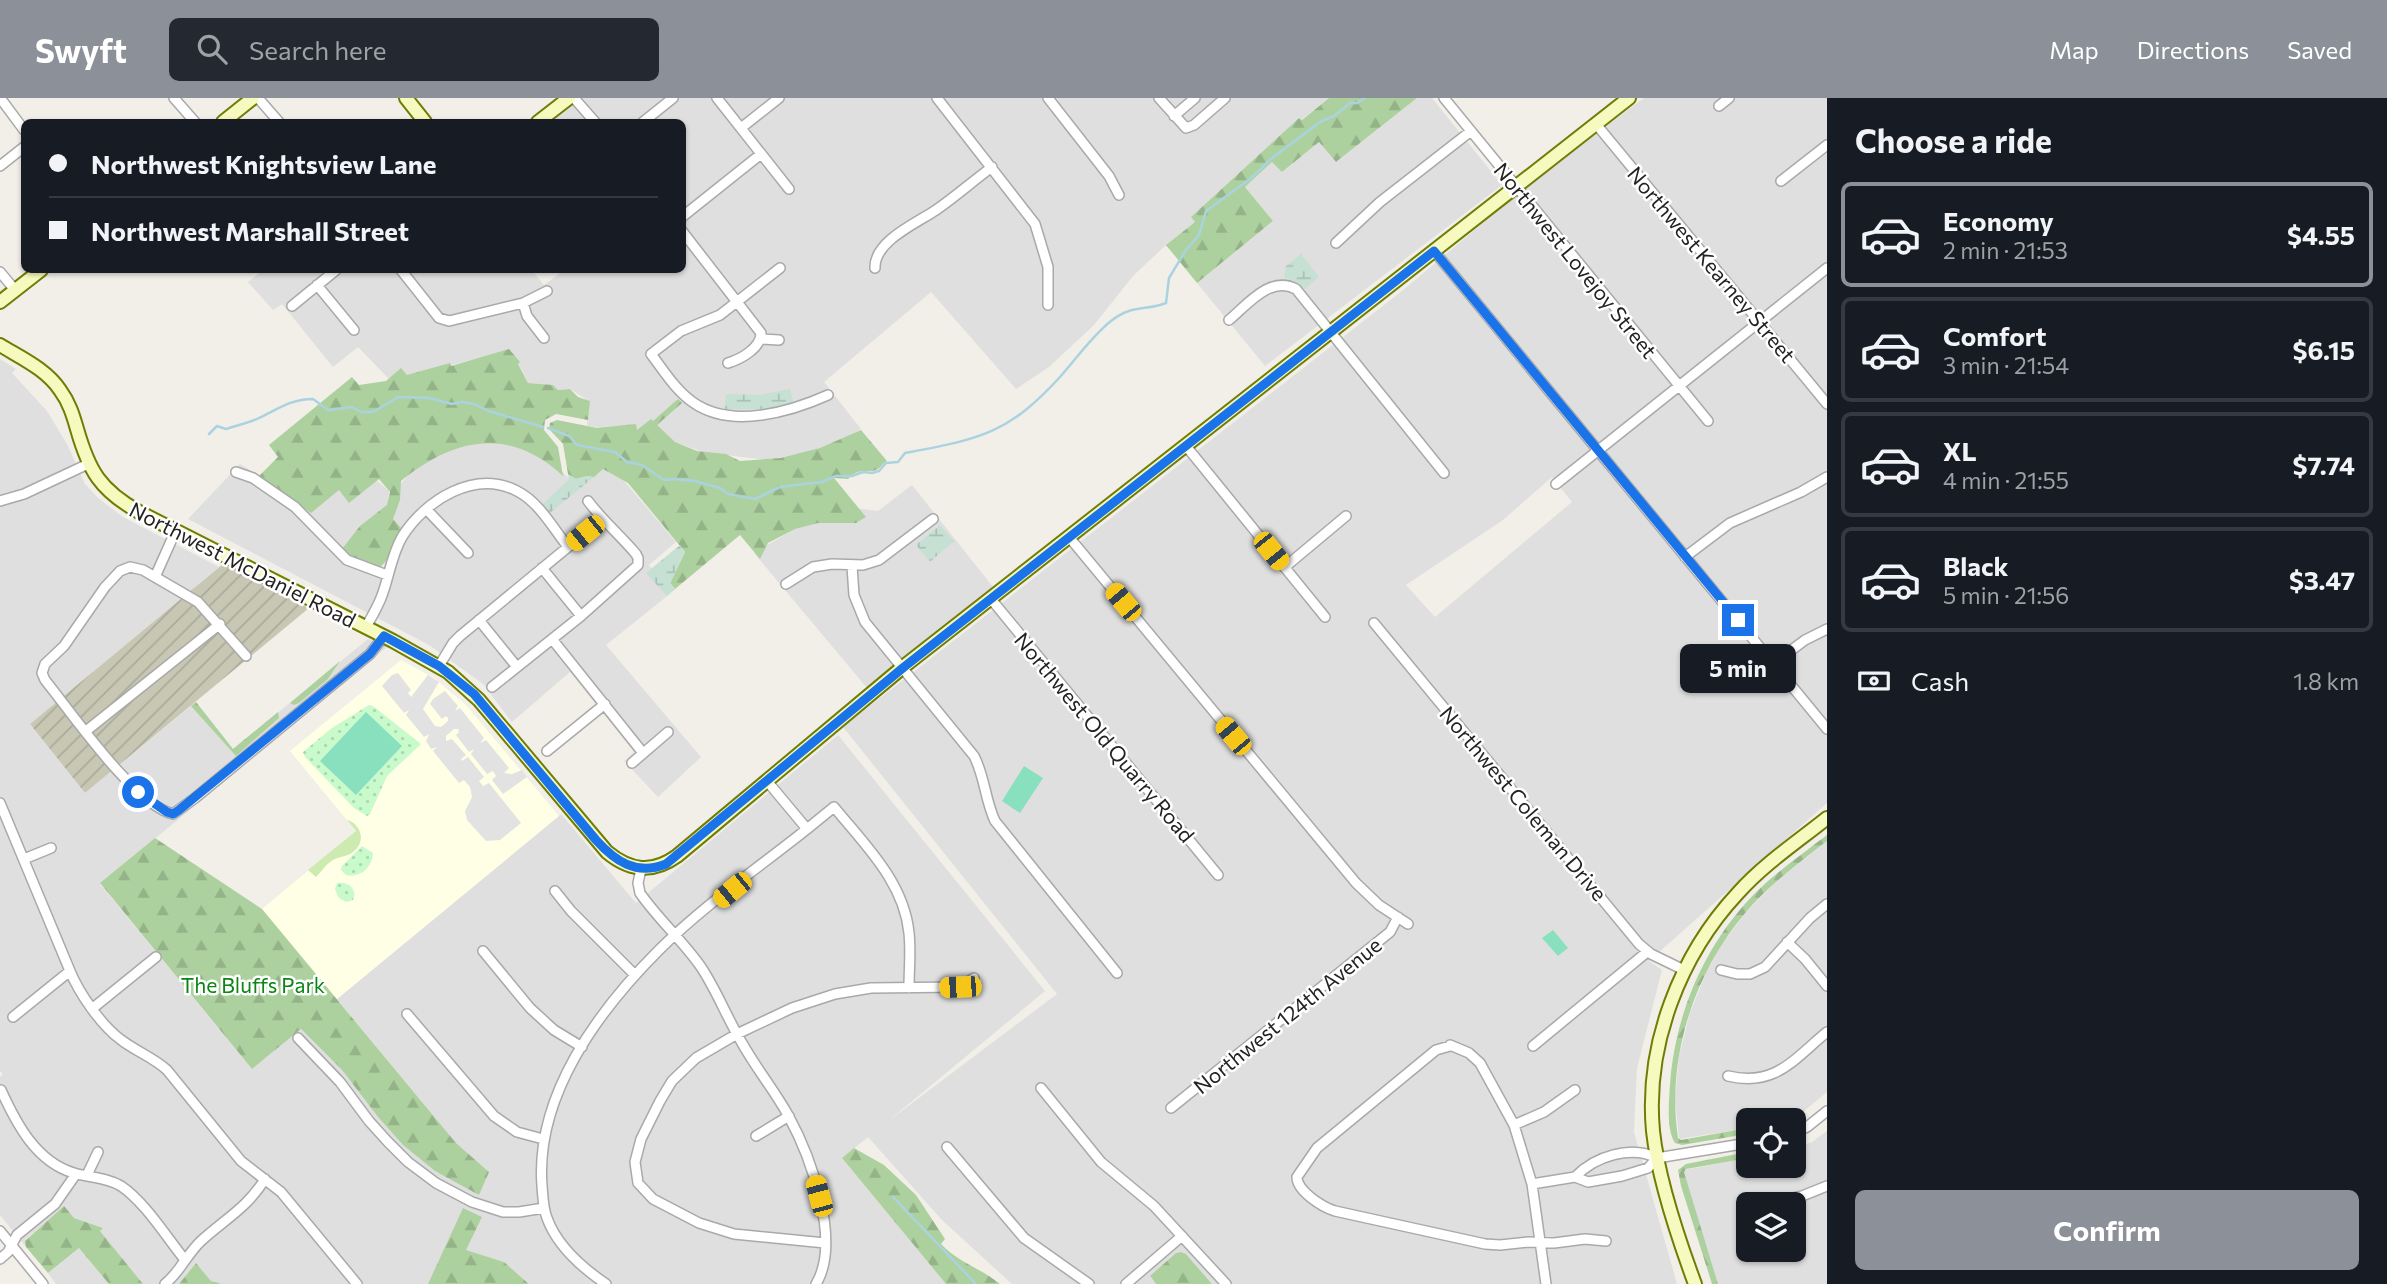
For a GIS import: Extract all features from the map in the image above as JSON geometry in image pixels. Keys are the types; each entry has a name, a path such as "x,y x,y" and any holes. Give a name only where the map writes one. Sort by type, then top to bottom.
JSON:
{"street":[{"path":"174,98 192,119"},
{"path":"227,119 256,98 276,119"},
{"path":"406,98 423,119"},
{"path":"542,119 569,98"},
{"path":"574,98 592,119"},
{"path":"647,119 673,98"},
{"path":"718,98 789,190"},
{"path":"741,128 779,98"},
{"path":"937,98 1035,224 1048,267 1048,305"},
{"path":"1048,98 1109,176 1119,195"},
{"path":"1159,98 1183,127 1191,128 1225,98"},
{"path":"1174,116 1195,98"},
{"name":"Northwest Lovejoy Street","path":"1444,98 1708,421"},
{"path":"816,1284 825,1243 823,1217 814,1177 789,1116 737,1034 709,980 640,893 641,869 653,868 671,861 904,667 1629,98"},
{"path":"1719,106 1729,98"},
{"path":"1,99 21,126"},
{"name":"Northwest Kearney Street","path":"1596,124 1827,404"},
{"path":"1336,243 1380,202 1471,131"},
{"path":"1781,181 1827,145"},
{"path":"0,166 21,148"},
{"path":"686,214 761,154"},
{"path":"875,268 877,256 891,240 992,167"},
{"path":"686,235 759,328 761,338"},
{"path":"1434,251 1827,729"},
{"path":"780,268 716,318 681,331 651,354 687,398 704,409 719,414 782,412 828,395"},
{"path":"1556,484 1827,268"},
{"path":"0,272 15,290"},
{"path":"0,302 37,273"},
{"path":"292,306 332,273"},
{"path":"403,273 435,314 444,320 456,321 523,303 547,290"},
{"path":"1228,320 1271,286 1285,284 1300,292 1444,474"},
{"path":"317,285 354,330"},
{"path":"523,303 527,316 544,338"},
{"path":"761,338 779,340"},
{"path":"728,363 740,359 761,338"},
{"name":"Northwest McDaniel Road","path":"0,345 47,375 61,391 71,408 88,464 103,486 118,499 439,666 479,700 607,852 625,864 641,869"},
{"path":"1186,446 1325,617"},
{"path":"0,501 24,494 88,464"},
{"path":"236,472 253,478 295,507 347,559 387,575"},
{"path":"1685,557 1730,523 1801,492 1827,477"},
{"path":"366,627 380,599 404,534 427,510 457,488 482,484 506,486 518,491 534,503 568,547"},
{"path":"492,687 636,569 639,562 636,554 615,529 601,519 588,501"},
{"path":"427,510 468,553"},
{"path":"1284,567 1346,516"},
{"path":"439,666 453,643 601,519"},
{"path":"786,584 813,567 872,563 887,556 933,519"},
{"path":"155,577 176,530"},
{"path":"1069,537 1356,883 1372,899 1408,924"},
{"path":"852,566 854,596 862,617 974,756 984,778 990,811 995,821 1117,973"},
{"path":"246,656 198,601 140,569 130,567 111,580 64,646 44,666 42,673 131,786 171,814 370,654 384,636"},
{"path":"542,568 581,616"},
{"name":"Northwest Old Quarry Road","path":"991,599 1219,874"},
{"path":"479,620 517,667"},
{"name":"Northwest Coleman Drive","path":"1374,623 1647,952 1684,970"},
{"path":"86,731 220,624"},
{"path":"1774,663 1805,640 1827,629"},
{"path":"552,639 643,753"},
{"path":"547,751 605,704"},
{"path":"632,763 668,732"},
{"path":"767,780 807,829"},
{"path":"0,803 76,985 93,1008 121,1040 154,1059 167,1070 241,1161 281,1192 357,1284"},
{"path":"606,1284 585,1269 564,1248 552,1229 544,1208 541,1175 543,1139 558,1092 582,1047 635,975 675,935 834,807 894,883 904,909 909,933 909,988"},
{"path":"1695,1284 1657,1158 1652,1110 1654,1074 1664,1024 1684,970 1712,924 1758,873 1827,818"},
{"path":"24,859 51,848"},
{"path":"555,891 571,911 635,975"},
{"path":"1721,971 1750,974 1765,967 1827,904"},
{"name":"Northwest 124th Avenue","path":"1171,1108 1390,932 1398,917"},
{"path":"1787,942 1827,986"},
{"path":"483,951 530,1007 554,1030 582,1047"},
{"path":"1533,1046 1647,952"},
{"path":"93,1008 156,957"},
{"path":"13,1017 70,971"},
{"path":"825,1243 734,1234 699,1223 653,1199 638,1183 635,1162 641,1139 671,1081 696,1058 737,1034 792,1009 835,994 871,988 960,987 974,978"},
{"path":"407,1014 494,1116 517,1132 543,1139"},
{"path":"1728,1076 1746,1080 1767,1078 1827,1032"},
{"path":"298,1038 332,1072 388,1142 408,1162 436,1182 492,1210 510,1213 544,1208"},
{"path":"1546,1284 1541,1243 1532,1184 1514,1125 1480,1062 1469,1053 1450,1046 1436,1050 1317,1148 1297,1182 1320,1204 1335,1211 1493,1245 1541,1243 1585,1239 1606,1241"},
{"path":"1041,1088 1101,1162 1154,1206 1226,1284"},
{"path":"1,1090 18,1124 50,1162 75,1174 106,1179 124,1188 185,1260"},
{"path":"1514,1125 1544,1112 1575,1090"},
{"path":"1806,1127 1827,1111"},
{"path":"756,1136 789,1116"},
{"path":"1574,1177 1584,1167 1620,1153 1644,1151 1657,1158 1736,1145"},
{"path":"947,1147 1024,1238 1089,1284"},
{"path":"87,1175 97,1152"},
{"path":"1532,1184 1574,1177 1588,1182 1622,1176 1648,1168 1657,1158"},
{"path":"0,1259 12,1246 17,1235 55,1204 75,1174"},
{"path":"165,1284 180,1271 185,1260 201,1241 251,1200 265,1179"},
{"path":"1806,1194 1827,1186"},
{"path":"0,1231 43,1284"},
{"path":"1126,1284 1182,1236"}],"shaded area":[{"path":"582,98 1329,98 1301,120 1299,118 1192,216 1195,222 1133,276 1094,325 1049,367 1016,389 931,292 824,382 861,429 829,448 766,460 703,452 661,437 587,426 589,401 570,389 558,390 552,385 528,383 508,351 390,380 358,347 333,367 282,304 273,310 248,282 259,273 534,273 544,285 560,273 686,273 686,119 555,119"},
{"path":"1417,98 1432,98 1502,185 1265,366 1197,283 1273,221 1245,187 1273,161 1282,172 1319,142 1336,162"},
{"path":"1644,98 1827,98 1827,803 1649,961 1662,970 1637,1068 1634,1132 1677,1284 1212,1284 1186,1254 1150,1277 1156,1284 1012,1284 942,1220 868,1137 842,1158 946,1284 529,1284 504,1262 466,1250 428,1284 222,1284 211,1281 196,1263 179,1284 143,1284 100,1231 103,1228 74,1218 64,1207 26,1239 26,1247 0,1215 0,1077 3,1074 0,1071 0,359 16,369 12,373 47,411 68,446 85,484 98,498 123,517 219,567 30,724 85,793 196,702 233,749 368,639 387,647 100,884 252,1069 301,1029 342,1070 402,1144 489,1172 456,1143 337,999 561,814 636,903 838,735 1045,991 887,1122 1057,994 843,727 1402,291 1528,185","holes":["1552,477 1572,502 1435,617 1406,585 1503,520"]},
{"path":"517,441 550,460 572,481 598,465 619,475 676,542 649,565 671,593 606,645 701,757 658,797 624,761 634,752 570,672 512,722 483,684 429,645 188,519 240,464 308,507 338,482 370,475 389,491 388,504 348,549 384,567 399,486 426,454 469,443"},
{"path":"912,485 993,587 867,688 754,553 810,520 846,507 878,511"},
{"path":"223,564 309,608 85,793 30,724"},
{"path":"401,660 434,678 466,705 559,816 337,999 262,909 356,831 290,751"},
{"path":"398,673 411,690 408,693 411,697 428,675 439,682 423,709 435,726 441,727 448,721 446,716 442,719 430,704 445,691 458,706 455,711 460,708 484,738 480,743 486,740 509,768 504,773 512,774 522,770 527,777 503,794 492,780 496,776 493,771 487,774 471,754 474,749 469,752 456,735 458,729 446,736 446,741 452,739 466,755 462,761 468,757 484,777 479,781 483,786 489,783 521,823 500,840 486,841 467,820 465,811 472,797 470,787 464,780 459,783 433,751 437,747 431,749 426,741 429,734 424,737 406,715 409,710 404,713 382,686 392,675"},
{"path":"1827,841 1827,1092 1806,1109 1736,1108 1736,1130 1679,1139 1675,1098 1679,1056 1690,1013 1706,973 1721,946 1746,912 1775,883"},
{"path":"1827,1131 1827,1284 1718,1284 1684,1170 1736,1160 1736,1178 1806,1178 1806,1144"},
{"path":"79,1248 109,1284 56,1284 48,1273"}],"green space":[{"path":"1329,98 1417,98 1336,162 1319,142 1282,172 1272,162 1245,187 1273,221 1197,283 1166,245 1195,222 1191,217 1299,118 1302,120"},
{"path":"1301,254 1319,277 1305,289 1293,280 1284,278 1286,266"},
{"path":"509,349 520,362 518,364 528,383 553,385 558,390 570,389 578,397 590,401 588,420 556,414 545,420 544,430 558,447 563,476 543,460 502,444 461,447 441,455 401,481 400,500 393,519 402,529 387,560 380,567 358,560 342,549 360,526 387,505 390,492 379,479 349,503 339,490 311,513 259,476 278,457 269,445 352,377 359,385 386,381 401,368 407,375 450,363 451,366"},
{"path":"790,389 794,404 768,409 724,409 726,394 760,395"},
{"path":"678,399 682,403 657,425 675,442 697,451 726,454 740,461 780,458 820,448 861,430 887,461 874,471 857,472 848,479 834,478 866,517 856,523 818,523 795,529 768,543 760,559 740,535 675,589 670,583 685,552 628,483 603,469 594,477 576,479 568,474 563,444 549,429 550,423 557,420 597,428 636,424 637,430 651,419 653,421"},
{"path":"568,474 576,479 594,477 550,513 543,504 569,479"},
{"path":"940,525 954,541 930,562 916,545"},
{"path":"680,545 685,552 670,583 675,589 667,596 646,573"},
{"path":"340,661 328,679 299,703 290,703"},
{"path":"196,702 233,749 278,712 279,718 236,756 191,706"},
{"path":"369,705 421,744 387,776 367,816 354,808 303,752 332,728"},
{"path":"366,712 402,746 356,795 320,761"},
{"path":"1024,766 1043,778 1020,813 1002,801"},
{"path":"347,820 358,828 361,838 358,847 331,862 316,877 308,870 356,831"},
{"path":"1827,835 1827,841 1755,902 1728,936 1698,989 1681,1047 1675,1108 1678,1138 1681,1140 1736,1130 1736,1136 1682,1145 1675,1143 1670,1130 1669,1115 1673,1057 1679,1028 1699,974 1713,948 1747,901"},
{"name":"The Bluffs Park","path":"155,838 262,909 456,1143 489,1172 479,1195 435,1171 402,1144 342,1070 301,1029 252,1069 100,883"},
{"path":"362,846 373,853 368,867 356,875 346,875 341,870 342,866"},
{"path":"337,883 345,883 353,889 353,900 346,902 338,897 335,889"},
{"path":"1553,930 1568,948 1558,956 1542,938"},
{"path":"854,1148 884,1165 916,1195 945,1239 941,1244 962,1261 1000,1284 946,1284 842,1158"},
{"path":"1736,1154 1736,1160 1686,1169 1684,1172 1718,1284 1712,1284 1681,1186 1678,1170 1686,1164"},
{"path":"64,1206 74,1218 103,1228 100,1231 143,1284 109,1284 79,1248 48,1273 26,1247 25,1241"},
{"path":"463,1208 482,1217 466,1250 504,1262 529,1284 428,1284"},
{"path":"1176,1253 1186,1254 1212,1284 1156,1284 1150,1276"},
{"path":"196,1263 211,1281 222,1284 179,1284"}],"waterway":[{"path":"548,428 569,436 577,445 615,452 627,462 642,465 664,480 695,481 720,488 728,494 755,499 780,487 822,482 836,476 872,473 879,471 886,463 898,462 905,453 990,432 1007,423 1041,396 1111,321 1132,310 1166,303 1169,278 1199,235 1206,211 1320,122 1334,116 1350,103 1357,103 1365,98"},
{"path":"209,434 217,426 226,429 247,423 298,401 313,399 328,410 352,407 361,412 373,412 398,397 474,404 488,411 543,427"},
{"path":"893,1197 976,1284"}],"route":[{"path":"138,792 173,814 370,654 384,636 439,666 474,694 613,857 640,869 666,864 904,667 1434,251 1738,620"}]}
